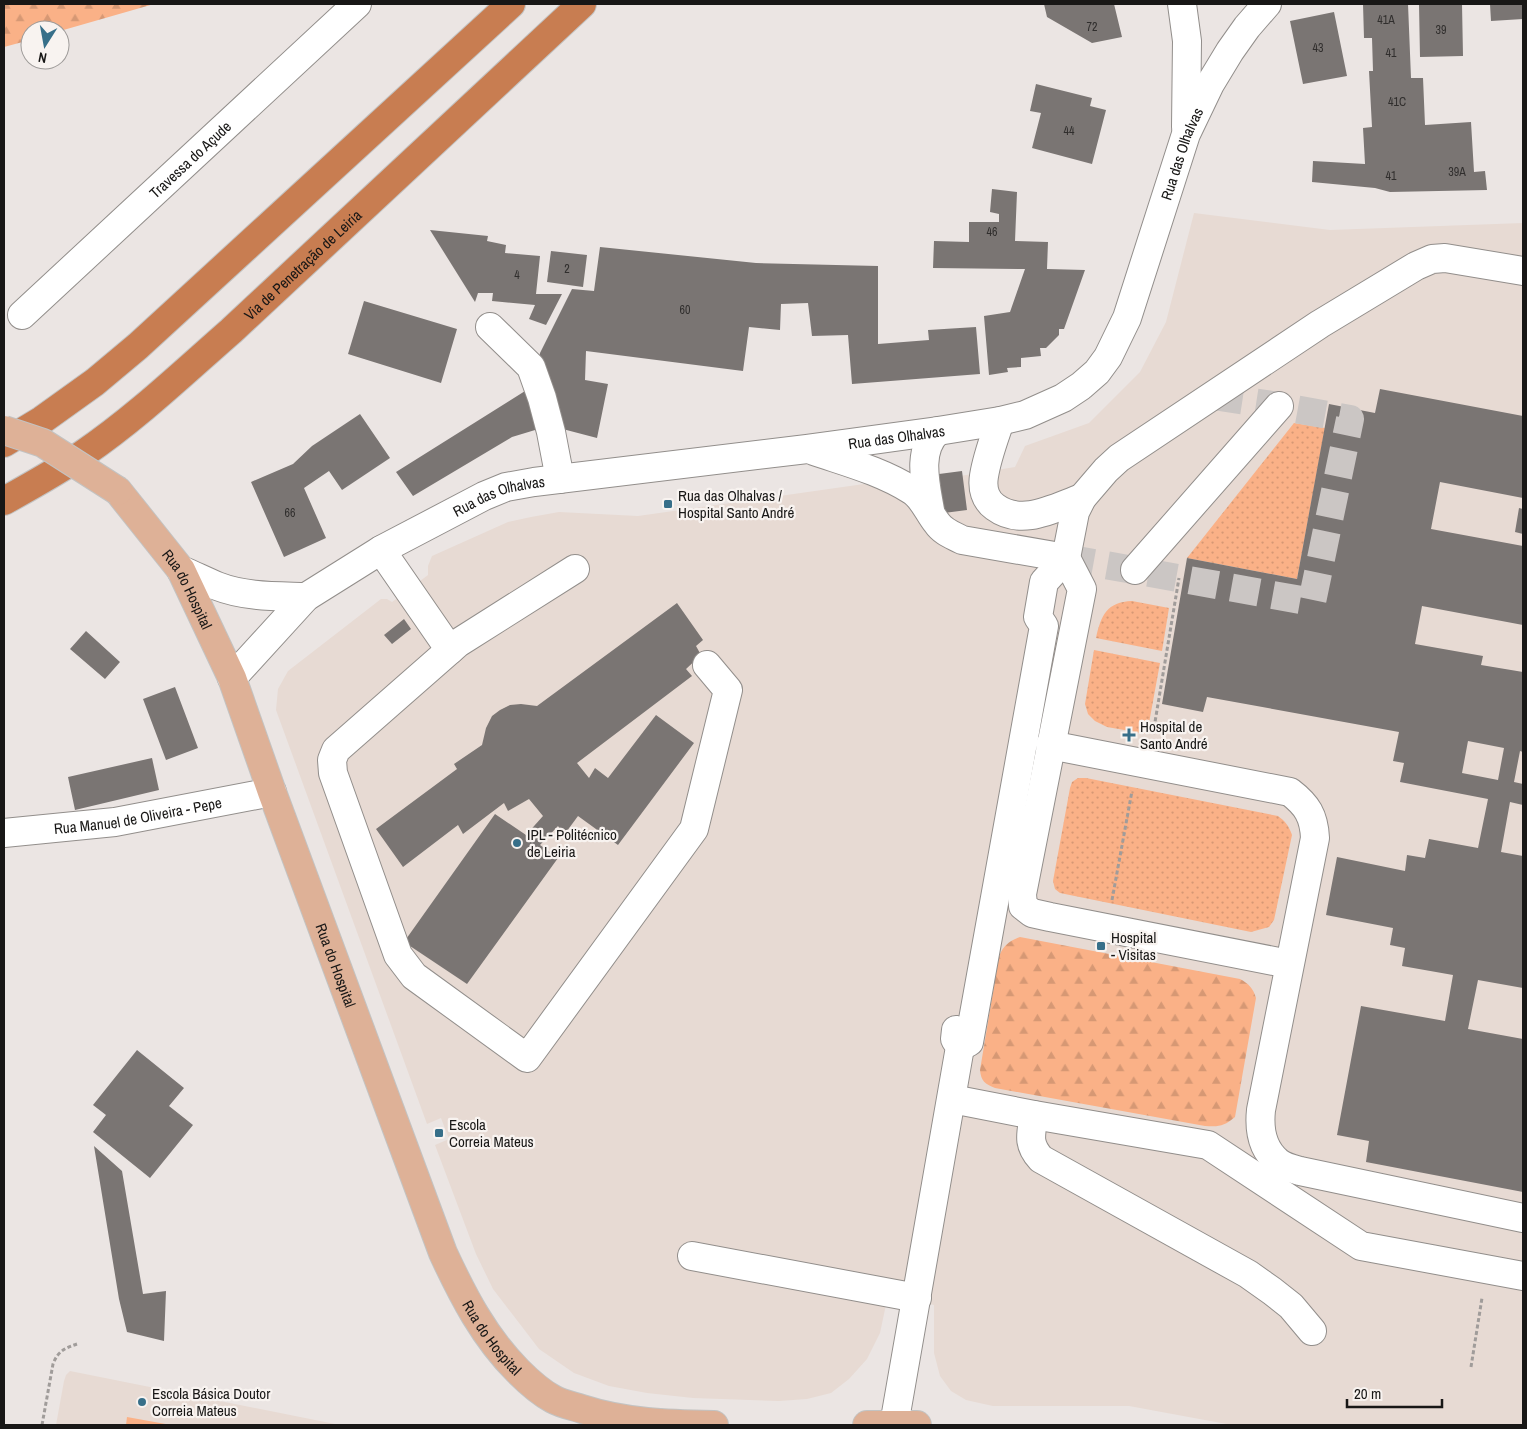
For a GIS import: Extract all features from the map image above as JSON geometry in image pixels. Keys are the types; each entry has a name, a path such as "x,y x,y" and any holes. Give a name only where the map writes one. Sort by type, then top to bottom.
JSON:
{"highway":[{"path":"4,443 42,420 96,382 138,346 511,4"},
{"name":"Via de Penetração de Leiria","path":"4,501 43,480 84,454 171,384 582,4"}],"main road":[{"name":"Rua do Hospital","path":"4,430 43,443 118,491 181,570 232,678 272,792 443,1252 470,1308 487,1335 504,1357 524,1377 539,1390 555,1400 589,1412 619,1419 652,1423 714,1425"},
{"path":"868,1425 917,1425"}],"street":[{"name":"Travessa do Açude","path":"22,315 357,4"},
{"path":"1182,4 1187,41 1186,134"},
{"name":"Rua das Olhalvas","path":"232,678 306,597 381,550 506,487 534,482 807,450 938,431 1025,415 1063,398 1097,372 1108,357 1127,318 1186,134 1210,84 1230,51 1247,27 1268,4"},
{"path":"894,1425 960,1046 969,1042 1044,626 1038,617 1044,582 1066,558 1075,512 1082,498 1106,470 1120,458 1320,324 1416,266 1432,259 1446,258 1523,271"},
{"path":"490,327 531,367 547,415 560,479"},
{"path":"1135,570 1279,406"},
{"path":"1000,421 984,478 984,492 990,503 1001,511 1014,516 1028,516 1082,498"},
{"path":"930,510 924,470 928,445 932,436 938,431"},
{"path":"807,450 869,470 912,490 930,510 937,523 948,533 962,540 1066,558"},
{"path":"381,550 450,650"},
{"path":"1066,558 1082,589 1022,894 1023,906 1032,913 1289,964"},
{"path":"181,570 217,586 239,592 306,597"},
{"path":"575,570 458,643 336,750 332,760 333,773 398,954 414,976 527,1058 694,829 728,690 707,665"},
{"path":"1050,745 1290,792 1302,801 1309,811 1314,824 1315,838 1289,964 1260,1122 1264,1144 1278,1162 1287,1167 1523,1218"},
{"name":"Rua Manuel de Oliveira - Pepe","path":"4,833 115,822 272,792"},
{"path":"952,1099 1208,1145 1361,1246 1523,1276"},
{"path":"1034,1115 1030,1142 1033,1151 1041,1159 1248,1274 1291,1306 1312,1331"},
{"path":"692,1256 917,1298"}],"path":[{"path":"1107,928 1143,763 1179,578"},
{"path":"1471,1366 1486,1269"},
{"path":"42,1425 56,1356 62,1349 77,1344"}],"shaded area":[{"name":"Hospital de Santo André","path":"1194,213 1330,230 1523,223 1523,1425 1232,1425 1129,1406 993,1406 966,1400 951,1391 940,1376 934,1353 934,1305 888,1295 880,1333 867,1359 849,1379 831,1393 807,1399 779,1401 693,1398 647,1393 609,1386 574,1373 539,1349 493,1289 476,1254 435,1145 449,1139 441,1118 427,1124 276,710 278,689 288,671 381,599 387,599 392,602 428,575 428,566 432,556 508,522 559,512 638,516 864,484 881,489 1015,467 1025,446 1089,423 1140,372 1166,322"},
{"name":"Escola Básica Doutor Correia Mateus","path":"70,1371 340,1425 56,1425 64,1381"}],"green space":[{"path":"4,4 154,4 70,28 70,20 20,20 20,43 4,47"},
{"path":"1294,423 1325,428 1297,579 1187,558"},
{"path":"1132,601 1169,608 1162,651 1096,638 1106,611 1117,604"},
{"path":"1094,650 1160,663 1147,734 1107,727 1095,721 1088,714 1085,704"},
{"path":"1078,778 1278,816 1288,826 1292,835 1274,920 1269,927 1251,932 1060,893 1055,889 1053,881 1070,788 1072,782"},
{"path":"1020,937 1240,979 1248,985 1256,998 1235,1117 1222,1125 1205,1126 995,1088 986,1083 981,1077 980,1070 999,956 1007,944"},
{"path":"127,1417 171,1425 126,1425"}],"building":[{"path":"1044,4 1114,4 1122,37 1092,43 1047,17"},
{"path":"1363,4 1408,4 1411,78 1423,78 1425,125 1471,122 1474,172 1485,171 1487,190 1390,192 1375,188 1312,182 1313,161 1365,164 1363,128 1372,127 1369,71 1373,71 1372,38 1364,38"},
{"path":"1419,4 1462,4 1463,56 1420,57"},
{"path":"1490,4 1523,4 1523,19 1491,21"},
{"path":"1334,12 1347,76 1303,84 1290,21"},
{"path":"1036,84 1092,98 1090,106 1106,110 1092,164 1032,148 1041,113 1030,111"},
{"path":"992,189 1017,192 1015,241 1048,242 1047,269 1085,270 1064,329 1059,329 1059,335 1046,348 1040,348 1041,356 1021,358 1021,367 1007,368 1008,372 989,375 984,316 1010,312 1025,269 933,268 934,241 969,242 969,222 999,222 999,214 990,212"},
{"path":"430,230 488,236 487,241 506,245 505,253 540,256 536,294 562,294 546,325 529,319 535,305 492,301 493,293 478,293 475,302"},
{"path":"600,247 756,263 878,266 878,344 929,340 928,330 976,327 980,374 852,384 848,335 812,336 808,303 781,304 780,330 749,327 743,371 586,351 585,380 608,384 597,438 555,427 545,383 547,369 538,367 540,353 572,289 594,291"},
{"path":"551,251 587,255 583,287 547,282"},
{"path":"364,301 457,329 441,383 348,354"},
{"path":"533,386 545,427 512,437 413,496 396,472"},
{"path":"1380,389 1523,416 1523,498 1440,482 1431,529 1523,546 1523,625 1422,606 1415,644 1483,656 1481,665 1523,672 1523,752 1520,751 1514,782 1523,784 1523,805 1510,802 1501,852 1523,856 1523,988 1478,980 1468,1029 1523,1039 1523,1192 1366,1162 1369,1141 1337,1135 1361,1006 1445,1021 1453,975 1402,966 1405,948 1390,945 1393,928 1326,915 1337,857 1405,871 1407,855 1425,858 1429,839 1478,848 1488,799 1400,782 1404,763 1393,761 1399,732 1207,697 1203,712 1162,704 1187,558 1297,579 1329,404 1375,413","holes":["1468,741 1504,748 1498,780 1462,773"]},
{"path":"360,414 390,458 342,490 329,471 304,488 326,538 284,557 251,482 293,464 312,446"},
{"path":"962,471 967,510 944,513 939,474"},
{"path":"1519,508 1523,509 1523,534 1515,532"},
{"path":"677,603 703,640 696,646 701,655 686,669 692,676 577,763 589,778 595,768 608,778 656,715 694,743 618,845 578,816 564,835 558,826 540,845 558,858 467,984 404,942 495,814 526,835 543,816 529,799 508,811 504,803 463,834 458,825 403,867 376,829 457,769 454,764 482,745 486,728 492,716 510,705 537,706"},
{"path":"404,619 411,629 392,644 384,635"},
{"path":"86,631 120,662 105,679 70,649"},
{"path":"175,687 198,748 166,760 143,699"},
{"path":"152,758 159,790 75,810 68,777"},
{"path":"137,1050 184,1088 169,1106 193,1125 150,1178 93,1132 106,1115 93,1105"},
{"path":"94,1146 122,1171 143,1294 166,1291 164,1341 127,1332 119,1299"}],"tunnel":[{"path":"1066,558 1312,602 1350,419 1214,396"}],"place":[{"name":"Rua das Olhalvas / Hospital Santo André","path":"668,504"},
{"name":"Hospital de Santo André","path":"1129,735"},
{"name":"IPL - Politécnico de Leiria","path":"517,843"},
{"name":"Hospital - Visitas","path":"1101,946"},
{"name":"Escola Correia Mateus","path":"439,1133"},
{"name":"Escola Básica Doutor Correia Mateus","path":"142,1402"}]}
